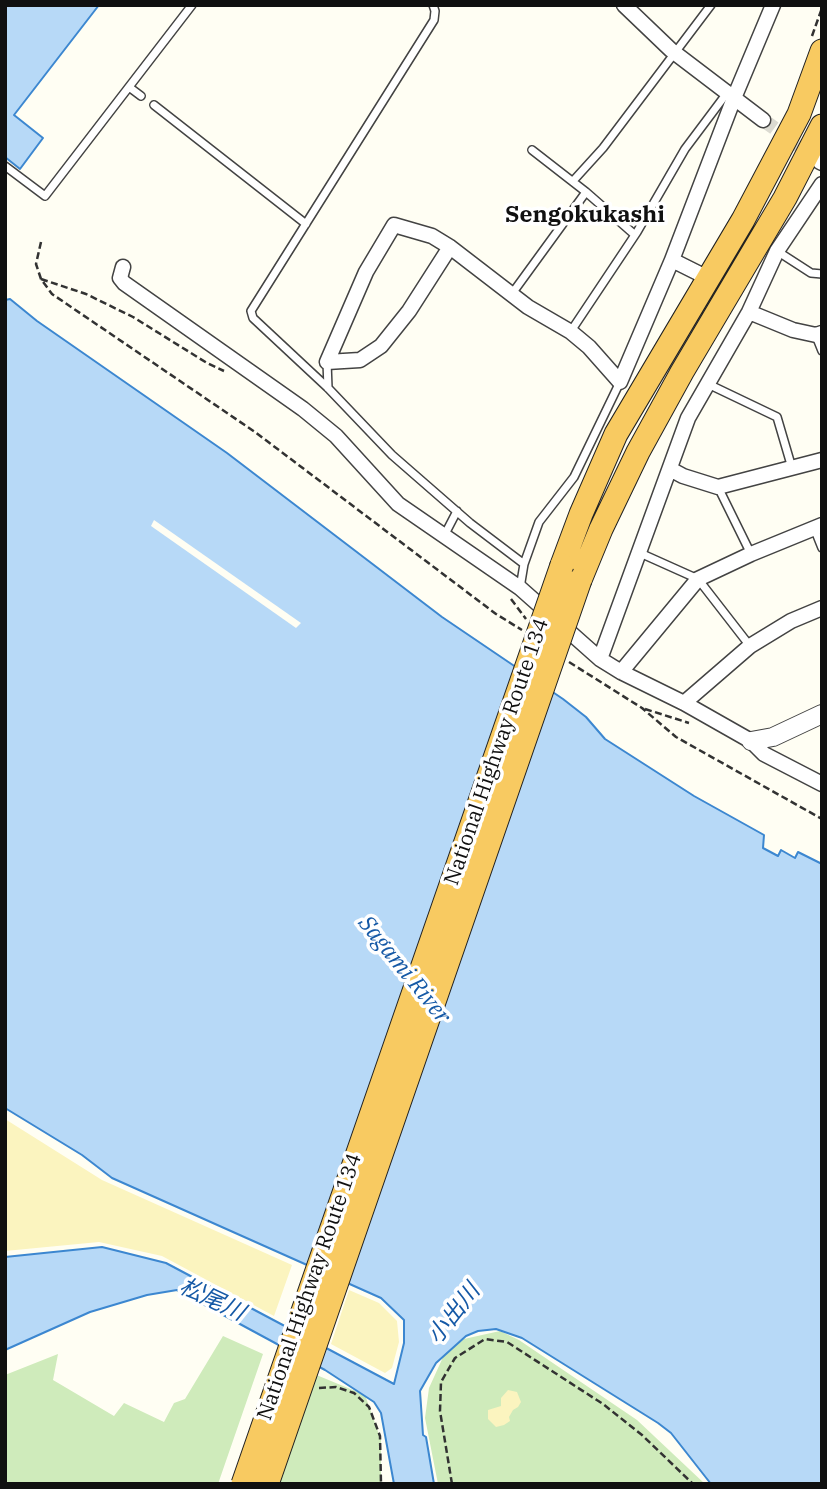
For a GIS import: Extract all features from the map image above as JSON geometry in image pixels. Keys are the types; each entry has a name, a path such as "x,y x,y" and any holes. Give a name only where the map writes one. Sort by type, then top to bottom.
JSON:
{"highway":[{"name":"National Highway Route 134","path":"243,1484 581,514 616,434 743,220 799,114 816,47"},
{"name":"National Highway Route 134","path":"267,1484 580,580 601,528 638,452 785,198 822,126"}],"street":[{"path":"624,5 676,54 763,120"},
{"path":"450,247 409,311 381,346 360,360 327,362 366,272 394,225 432,236 450,247 511,295 589,347 620,382 672,260 730,95 773,5"},
{"path":"600,659 688,418 749,312 777,251 822,184"},
{"path":"672,260 708,278"},
{"path":"123,267 120,278 124,283 303,409 336,436 398,504 520,588 600,659 684,703 751,741 764,754 822,784"},
{"path":"749,312 793,330 819,334"},
{"path":"670,469 718,487 822,460"},
{"path":"621,672 698,579 818,526"},
{"path":"684,703 750,646 791,621 822,608"},
{"path":"751,741 773,737 822,714"}],"lane":[{"path":"5,166 45,197 192,5"},
{"path":"433,5 433,20 251,311 253,318 328,388 392,456 524,564"},
{"path":"573,181 603,148 711,5"},
{"path":"129,87 141,96"},
{"path":"570,332 635,235 685,149 730,95"},
{"path":"154,105 306,224"},
{"path":"531,149 586,191 635,235"},
{"path":"511,295 586,191"},
{"path":"777,251 811,273 822,274"},
{"path":"819,334 822,351"},
{"path":"327,362 328,388"},
{"path":"520,588 524,564 539,522 574,477 620,382"},
{"path":"708,384 778,417 792,468"},
{"path":"718,487 751,554"},
{"path":"443,536 457,511"},
{"path":"818,526 822,548"},
{"path":"640,553 698,579 750,646"}],"path":[{"path":"816,47 822,8"},
{"path":"41,242 36,264 41,279 52,294 255,432 527,634"},
{"path":"41,279 86,294 133,317 224,371 242,366"},
{"path":"499,575 513,603 531,625"},
{"path":"567,660 642,708 676,737 822,819"},
{"path":"452,1484 440,1411 441,1382 456,1357 485,1339 507,1342 603,1404 667,1457 692,1484"},
{"path":"314,1394 320,1387 336,1387 354,1393 369,1407 380,1436 381,1484"}],"green space":[{"path":"500,1331 519,1340 637,1420 705,1484 438,1484 425,1418 429,1388 444,1355 464,1339"},
{"path":"223,1336 263,1354 218,1484 5,1484 5,1375 58,1354 53,1380 114,1416 124,1403 164,1422 174,1403 185,1399"},
{"path":"314,1374 365,1395 381,1440 381,1484 279,1484"}],"sand":[{"path":"5,1119 102,1180 292,1265 274,1316 162,1256 99,1242 5,1251"},
{"path":"349,1290 379,1303 397,1321 399,1342 392,1368 385,1373 331,1344"},
{"path":"508,1390 517,1392 521,1402 513,1410 510,1421 496,1427 488,1419 488,1410 501,1406 501,1398"}],"water":[{"path":"5,5 99,5 14,115 43,138 20,169 5,157"},
{"path":"10,299 37,321 227,453 442,617 563,699 586,717 605,739 694,796 764,835 763,848 778,856 781,850 795,858 798,852 822,864 822,1484 711,1484 671,1433 658,1423 522,1338 496,1329 478,1331 466,1336 436,1363 420,1391 423,1435 426,1437 434,1484 394,1484 381,1413 374,1402 325,1370 177,1290 147,1295 90,1312 5,1350 5,1257 102,1247 166,1263 394,1384 404,1343 404,1320 381,1298 112,1178 82,1155 5,1108 5,300"}],"pier":[{"path":"154,520 301,623 296,628 151,526"}],"tunnel":[{"path":"763,120 813,156"}],"district":[{"name":"Sengokukashi","path":"585,215"}],"water label":[{"name":"Sagami River","path":"404,970"},
{"name":"松尾川","path":"212,1300"},
{"name":"小出川","path":"454,1314"}]}
